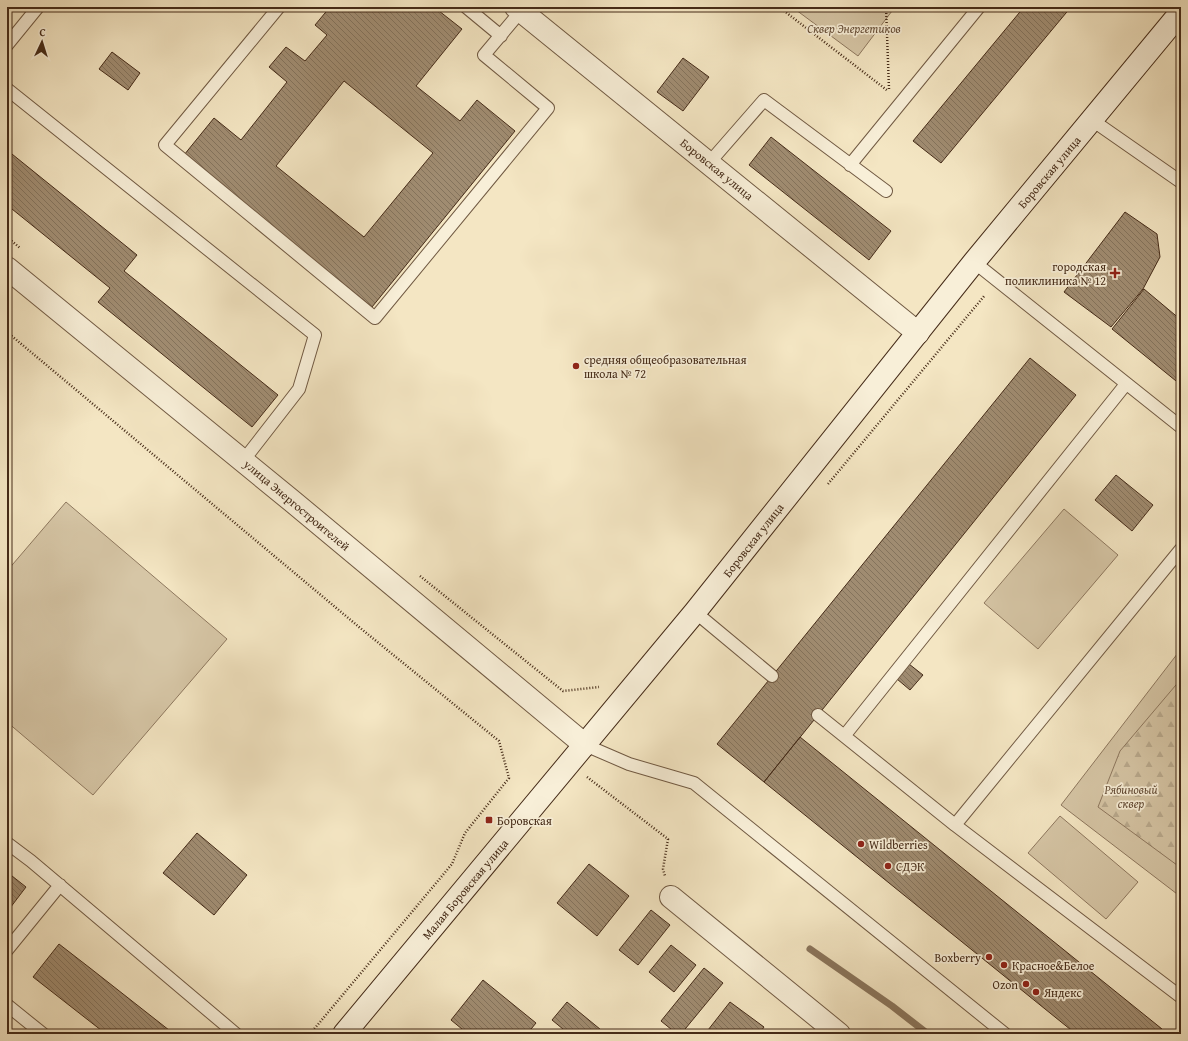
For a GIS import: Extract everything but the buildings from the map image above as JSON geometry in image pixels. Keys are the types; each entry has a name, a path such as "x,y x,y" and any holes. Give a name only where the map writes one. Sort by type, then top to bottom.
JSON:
{"street":[{"name":"Боровская улица","path":"518,9 918,333"},
{"name":"Боровская улица","path":"585,745 696,612 974,262 1181,12"},
{"name":"улица Энергостроителей","path":"7,268 243,461 585,745"},
{"name":"Малая Боровская улица","path":"344,1034 585,745"},
{"path":"671,897 834,1032"}],"lane":[{"path":"7,45 38,7"},
{"path":"279,7 165,145 375,318 548,108 484,55 501,36 518,9"},
{"path":"466,7 501,36"},
{"path":"850,165 979,7"},
{"path":"7,89 315,335 298,389 243,461"},
{"path":"709,163 764,100 886,191"},
{"path":"1092,120 1181,182"},
{"path":"974,262 1181,427"},
{"path":"845,736 1126,384"},
{"path":"955,825 1181,549"},
{"path":"696,612 772,676"},
{"path":"818,715 955,825 1181,997"},
{"path":"585,745 629,764 694,783 1005,1034"},
{"path":"7,844 31,861 60,885 236,1034"},
{"path":"7,950 60,885"},
{"path":"7,1005 43,1034"}],"path":[{"path":"779,7 902,101"},
{"path":"886,7 889,91"},
{"path":"7,332 359,627 499,741 509,778 465,833 452,864 310,1034"},
{"path":"586,777 668,839 663,869 671,897"}],"green space":[{"name":"Сквер Энергетиков","path":"792,7 895,7 858,56"},
{"path":"66,502 227,639 93,795 7,722 7,571"},
{"path":"1064,509 1118,555 1038,649 984,603"},
{"name":"Рябиновый сквер","path":"1181,649 1181,897 1061,805"},
{"path":"1181,679 1181,868 1098,807 1120,751"},
{"path":"1060,816 1138,882 1106,919 1028,853"}],"waterway":[{"path":"810,949 892,1006 928,1034"}],"place":[{"name":"городская поликлиника № 12","path":"1115,273"},
{"name":"средняя общеобразовательная школа № 72","path":"576,366"},
{"name":"Боровская","path":"489,820"},
{"name":"Wildberries","path":"861,844"},
{"name":"СДЭК","path":"888,866"},
{"name":"Boxberry","path":"989,957"},
{"name":"Красное&Белое","path":"1004,965"},
{"name":"Ozon","path":"1026,984"},
{"name":"Яндекс","path":"1036,992"}]}
